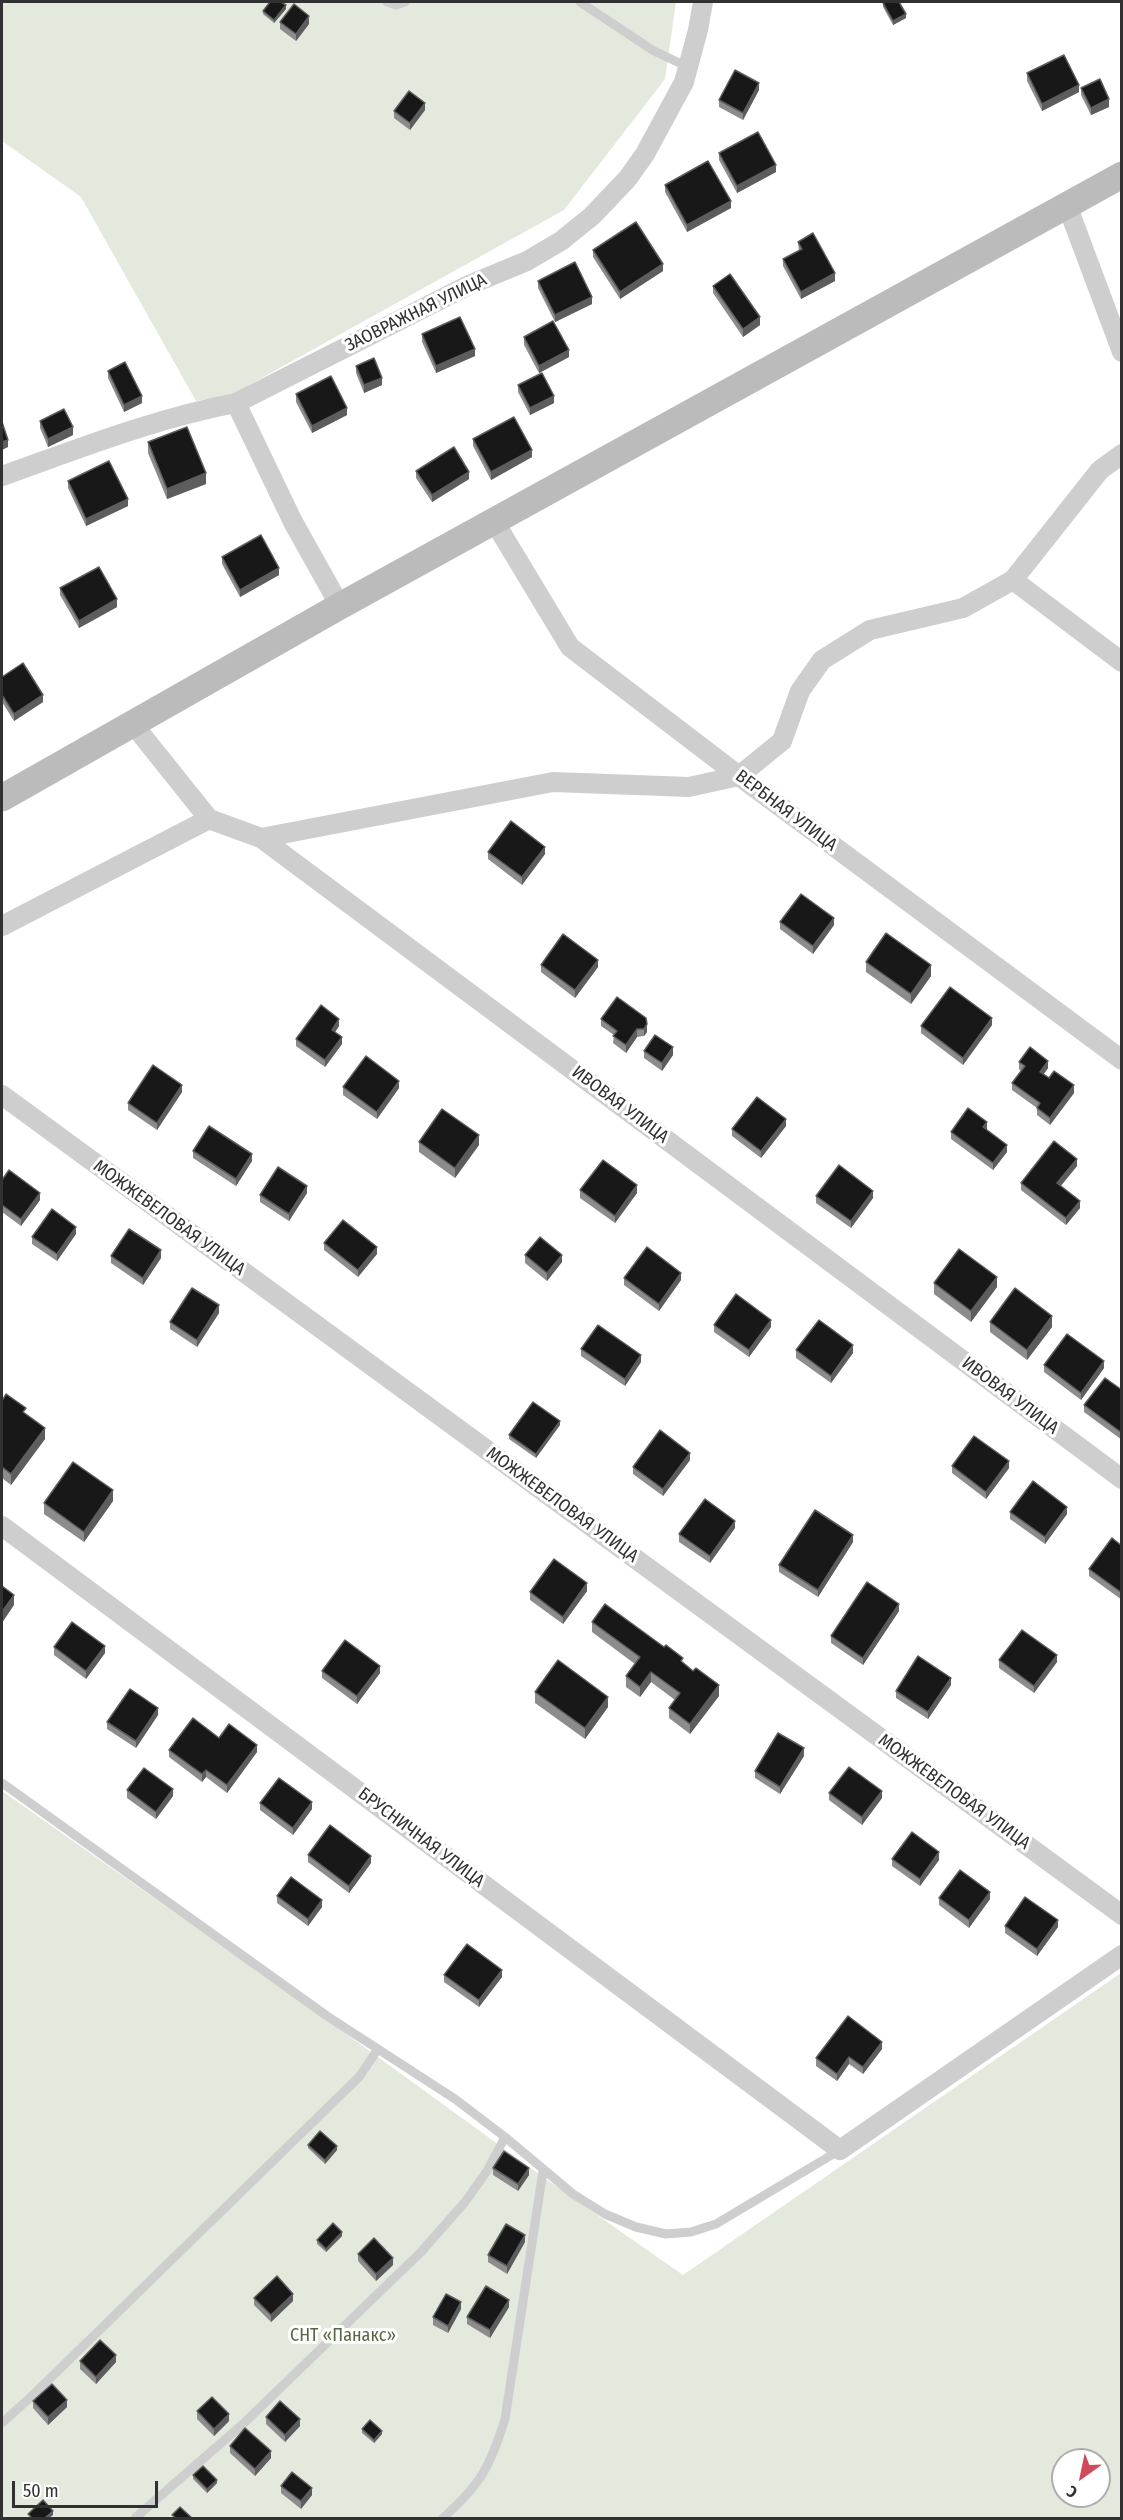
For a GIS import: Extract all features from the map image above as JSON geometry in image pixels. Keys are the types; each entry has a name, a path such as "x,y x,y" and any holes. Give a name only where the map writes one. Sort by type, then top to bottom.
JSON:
{"street":[{"name":"ЗАОВРАЖНАЯ УЛИЦА","path":"2,476 134,429 236,403 469,285 527,261 561,241 592,216 627,178 645,154 684,82 703,2"},
{"path":"2,798 340,606 1122,175"},
{"path":"1067,205 1122,352"},
{"path":"236,403 293,522 340,606"},
{"path":"261,838 554,782 689,787 739,776 782,741 800,691 822,660 870,630 963,608 1013,579 1100,470 1122,454"},
{"name":"ВЕРБНАЯ УЛИЦА","path":"494,521 570,647 739,776 1122,1060"},
{"path":"1013,579 1122,662"},
{"path":"2,926 209,819 133,724"},
{"name":"ИВОВАЯ УЛИЦА","path":"209,819 261,838 1122,1479"},
{"name":"МОЖЖЕВЕЛОВАЯ УЛИЦА","path":"2,1095 1122,1915"},
{"name":"БРУСНИЧНАЯ УЛИЦА","path":"2,1526 840,2150"},
{"path":"840,2150 1122,1955"}],"lane":[{"path":"387,2 396,5 405,2"},
{"path":"580,2 654,51 688,67"},
{"path":"2,1783 317,2009 455,2099 543,2171 605,2214 636,2227 666,2234 691,2232 716,2224 840,2150"},
{"path":"2,2423 359,2077 378,2049"},
{"path":"135,2518 243,2424 421,2253 465,2202 487,2171 504,2137"},
{"path":"443,2518 480,2480 493,2458 505,2419 543,2171"}],"green space":[{"path":"2,2 676,2 665,79 564,210 231,395 196,401 81,197 2,141"},
{"name":"СНТ «Панакс»","path":"2,1791 683,2275 1121,1973 1121,2518 2,2518"}],"building":[{"path":"270,2 281,2 286,5 274,20 263,11"},
{"path":"899,2 906,14 893,21 883,3"},
{"path":"294,4 309,16 296,34 280,22"},
{"path":"1064,55 1079,85 1042,104 1027,73"},
{"path":"735,70 759,83 743,113 719,100"},
{"path":"1100,79 1109,99 1091,108 1081,88"},
{"path":"409,91 425,103 410,123 394,111"},
{"path":"758,132 776,165 737,186 719,153"},
{"path":"708,161 731,201 687,225 665,185"},
{"path":"636,222 663,264 620,292 593,250"},
{"path":"813,233 835,273 801,292 783,259 802,249 798,242"},
{"path":"575,262 592,297 555,315 538,281"},
{"path":"730,274 760,317 743,329 713,286"},
{"path":"460,317 475,349 436,366 422,334"},
{"path":"553,321 569,350 539,366 524,337"},
{"path":"374,358 382,378 364,385 356,366"},
{"path":"125,362 142,396 124,405 108,371"},
{"path":"542,373 554,396 530,408 518,385"},
{"path":"331,376 347,408 312,426 296,394"},
{"path":"64,409 73,427 48,439 40,421"},
{"path":"514,417 532,450 491,472 473,439"},
{"path":"2,422 8,440 2,442"},
{"path":"187,427 206,473 167,489 148,442"},
{"path":"454,447 469,472 432,495 416,471"},
{"path":"109,461 128,499 86,519 68,481"},
{"path":"261,535 279,568 240,590 222,557"},
{"path":"99,567 117,599 79,621 60,588"},
{"path":"23,663 43,695 14,714 2,695 2,677"},
{"path":"511,821 545,847 522,877 488,852"},
{"path":"801,894 834,918 813,946 780,922"},
{"path":"886,933 931,965 911,994 866,962"},
{"path":"563,934 598,960 575,990 541,965"},
{"path":"950,987 992,1018 963,1058 921,1026"},
{"path":"617,997 646,1018 647,1024 644,1029 637,1029 626,1045 613,1036 617,1031 601,1019"},
{"path":"321,1005 339,1019 332,1030 342,1037 325,1060 296,1039"},
{"path":"655,1035 673,1047 662,1063 644,1051"},
{"path":"1030,1047 1048,1061 1040,1072 1049,1078 1054,1071 1074,1085 1050,1118 1037,1108 1040,1103 1012,1083 1025,1066 1019,1062"},
{"path":"366,1056 399,1081 377,1112 343,1087"},
{"path":"153,1065 182,1085 157,1123 128,1103"},
{"path":"757,1097 786,1119 761,1151 732,1129"},
{"path":"968,1108 987,1122 983,1127 1007,1145 993,1163 951,1132"},
{"path":"442,1109 479,1135 455,1168 419,1142"},
{"path":"209,1126 252,1154 236,1179 193,1151"},
{"path":"1054,1141 1077,1159 1057,1183 1080,1201 1066,1218 1021,1183"},
{"path":"603,1160 637,1185 615,1216 580,1190"},
{"path":"839,1165 873,1191 851,1221 816,1196"},
{"path":"278,1167 307,1186 289,1214 260,1195"},
{"path":"9,1170 40,1193 21,1219 2,1205 2,1180"},
{"path":"52,1209 76,1227 57,1254 32,1237"},
{"path":"343,1220 377,1247 358,1270 324,1243"},
{"path":"129,1229 161,1250 143,1278 111,1256"},
{"path":"540,1237 562,1255 547,1273 525,1255"},
{"path":"647,1247 681,1273 659,1304 624,1278"},
{"path":"959,1249 997,1277 971,1311 934,1283"},
{"path":"192,1288 219,1305 197,1340 170,1322"},
{"path":"1015,1288 1052,1316 1027,1350 990,1322"},
{"path":"736,1294 771,1320 749,1350 714,1325"},
{"path":"819,1320 853,1345 831,1376 796,1350"},
{"path":"598,1325 641,1355 625,1379 581,1349"},
{"path":"1067,1334 1104,1361 1081,1393 1044,1365"},
{"path":"1105,1378 1122,1390 1122,1433 1084,1405"},
{"path":"6,1394 26,1408 23,1412 45,1428 11,1474 2,1467 2,1401"},
{"path":"533,1402 560,1421 536,1454 509,1435"},
{"path":"660,1430 690,1453 663,1489 633,1467"},
{"path":"974,1436 1009,1461 986,1492 952,1466"},
{"path":"73,1462 113,1490 84,1532 44,1503"},
{"path":"1033,1481 1067,1507 1045,1537 1010,1512"},
{"path":"705,1499 735,1521 710,1556 679,1534"},
{"path":"815,1510 853,1535 818,1590 779,1565"},
{"path":"1112,1538 1122,1546 1122,1593 1089,1569"},
{"path":"554,1559 587,1583 563,1617 530,1592"},
{"path":"867,1582 899,1604 863,1658 831,1636"},
{"path":"2,1586 14,1595 2,1612"},
{"path":"605,1604 664,1647 666,1645 683,1658 681,1661 693,1671 696,1668 719,1685 690,1724 669,1708 680,1693 651,1672 640,1687 626,1676 640,1657 592,1622"},
{"path":"72,1622 105,1646 86,1671 54,1647"},
{"path":"1022,1630 1057,1655 1034,1686 999,1660"},
{"path":"345,1640 380,1666 357,1696 322,1671"},
{"path":"918,1656 951,1678 928,1712 896,1691"},
{"path":"558,1660 608,1697 585,1728 535,1692"},
{"path":"130,1689 158,1708 136,1741 107,1722"},
{"path":"193,1718 219,1738 229,1724 257,1745 227,1785 206,1770 202,1774 169,1750"},
{"path":"778,1733 804,1748 780,1787 755,1771"},
{"path":"849,1767 882,1791 862,1817 829,1793"},
{"path":"144,1768 173,1789 156,1812 127,1790"},
{"path":"279,1778 312,1802 293,1828 260,1803"},
{"path":"330,1825 371,1856 349,1886 308,1855"},
{"path":"912,1832 939,1852 920,1879 892,1859"},
{"path":"960,1870 990,1892 969,1920 939,1898"},
{"path":"291,1877 322,1900 308,1919 277,1896"},
{"path":"1025,1897 1058,1920 1037,1949 1005,1926"},
{"path":"467,1944 502,1970 479,2000 444,1975"},
{"path":"848,2016 882,2042 863,2067 849,2057 837,2074 816,2058"},
{"path":"320,2131 337,2146 325,2160 308,2145"},
{"path":"504,2151 529,2168 518,2184 493,2168"},
{"path":"333,2223 342,2232 326,2249 317,2240"},
{"path":"506,2224 525,2235 507,2266 488,2255"},
{"path":"374,2238 393,2258 376,2274 358,2254"},
{"path":"277,2276 293,2294 271,2315 254,2298"},
{"path":"486,2286 509,2300 490,2330 467,2317"},
{"path":"446,2294 461,2302 448,2326 433,2317"},
{"path":"100,2340 116,2355 96,2377 80,2361"},
{"path":"52,2384 67,2400 48,2417 33,2401"},
{"path":"212,2397 229,2414 214,2429 197,2411"},
{"path":"280,2401 300,2419 285,2435 266,2417"},
{"path":"370,2420 382,2431 374,2440 362,2429"},
{"path":"245,2428 271,2451 255,2469 230,2446"},
{"path":"203,2466 217,2480 207,2489 193,2475"},
{"path":"292,2472 312,2488 301,2501 281,2486"},
{"path":"43,2500 53,2511 45,2518 32,2518 28,2514"},
{"path":"180,2507 192,2518 176,2518 172,2515"}]}
